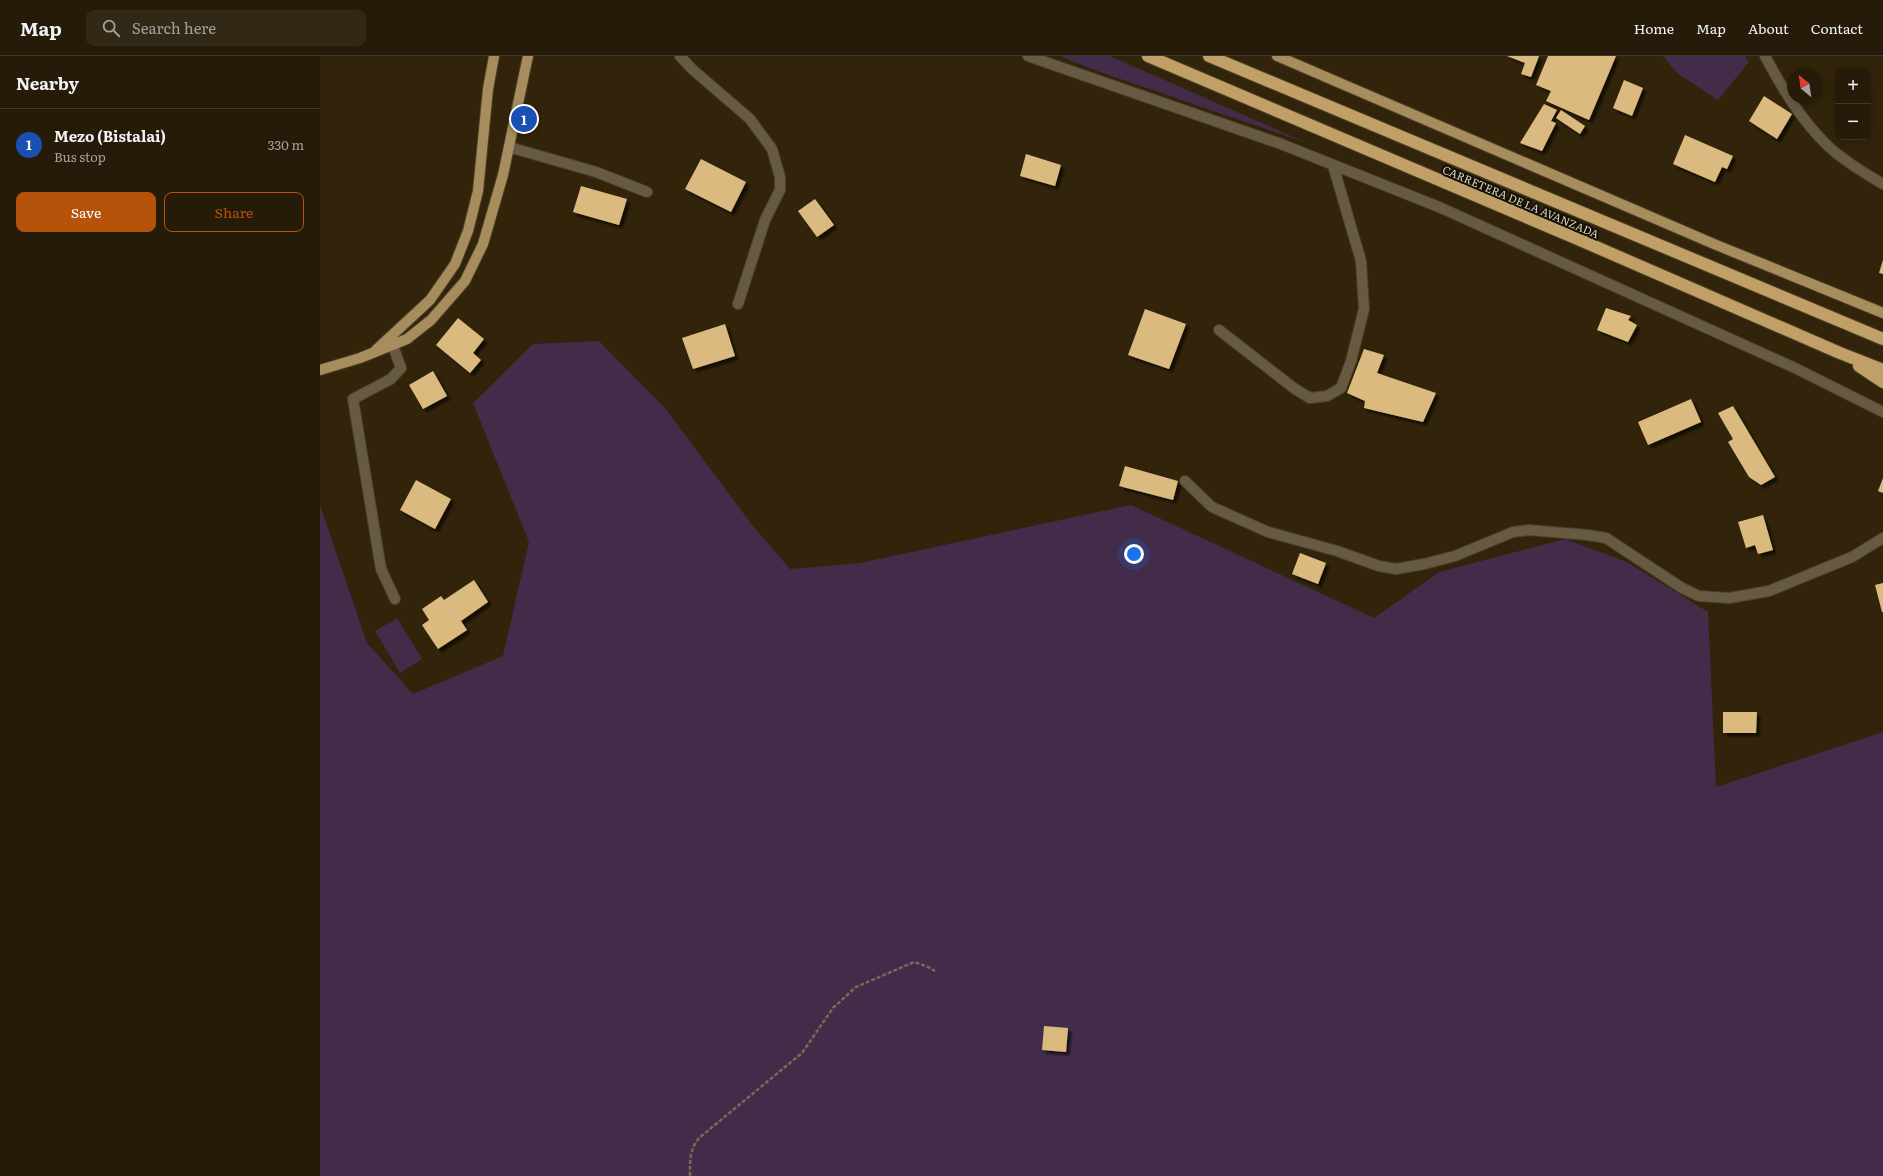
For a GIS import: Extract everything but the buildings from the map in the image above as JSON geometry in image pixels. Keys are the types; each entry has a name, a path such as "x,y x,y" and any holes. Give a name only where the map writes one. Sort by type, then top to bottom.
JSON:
{"highway":[{"name":"CARRETERA DE LA AVANZADA","path":"1148,56 1580,240 1840,353 1883,370"},
{"name":"CARRETERA DE LA AVANZADA","path":"1209,56 1883,339"},
{"path":"1840,353 1883,382"}],"main road":[{"path":"373,352 430,300 455,264 468,231 478,191 488,89 494,56"},
{"path":"320,370 360,358 407,340 431,320 465,281 483,244 503,175 528,56"},
{"path":"1276,56 1714,244 1883,313"}],"street":[{"path":"680,56 692,69 750,120 772,149 780,177 780,190 764,220 738,304"},
{"path":"1028,56 1281,144 1438,207 1795,368 1883,412"},
{"path":"1765,56 1800,116 1828,146 1883,184"},
{"path":"509,147 596,172 647,192"},
{"path":"1219,330 1295,389 1310,398 1327,396 1341,388 1351,361 1364,309 1360,261 1333,164"},
{"path":"392,346 401,368 391,378 353,399 381,568 395,599"},
{"path":"1185,482 1212,507 1268,532 1337,551 1379,566 1396,569 1424,564 1455,556 1513,532 1529,530 1588,535 1606,538 1682,588 1699,596 1722,598 1769,591 1852,557 1883,538"}],"path":[{"path":"690,1176 690,1156 692,1148 699,1138 802,1054 829,1014 848,993 856,987 914,962 926,966 934,971"}],"shaded area":[{"path":"1060,56 1110,56 1307,143 1097,71"},
{"path":"1663,56 1745,56 1749,62 1718,100 1678,74"},
{"path":"599,341 665,408 752,525 790,569 860,563 1131,505 1374,618 1439,572 1565,539 1627,562 1708,612 1716,787 1883,732 1883,1176 320,1176 320,505 367,643 413,694 503,656 529,542 473,403 533,344"},
{"path":"397,618 422,659 400,673 375,631"}],"place":[{"name":"Mezo (Bistalai)","path":"524,119"}]}
